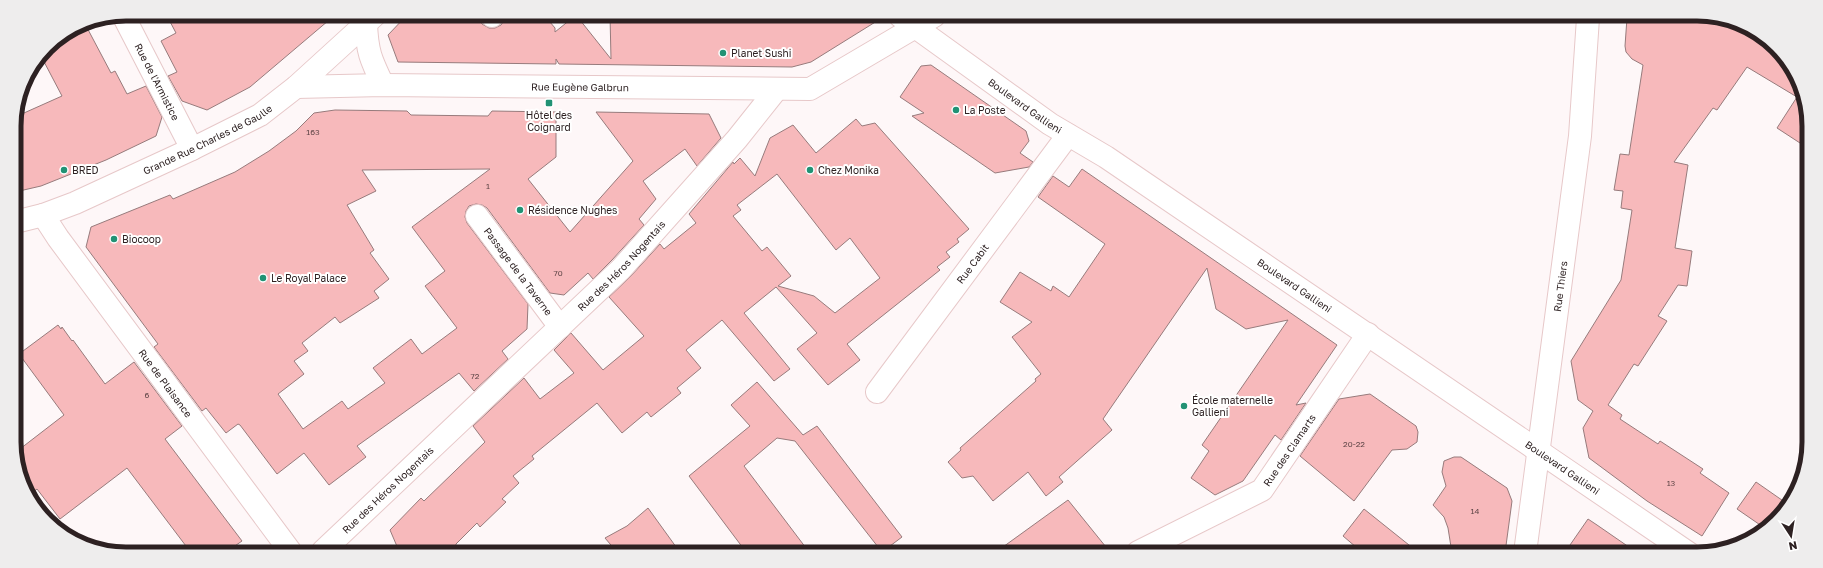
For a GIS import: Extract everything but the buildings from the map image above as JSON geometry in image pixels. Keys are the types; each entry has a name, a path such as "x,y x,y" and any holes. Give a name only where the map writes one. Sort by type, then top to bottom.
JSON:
{"street":[{"name":"Rue de l'Armistice","path":"126,21 192,149"},
{"name":"Grande Rue Charles de Gaulle","path":"21,220 43,215 192,149 260,115 296,87 369,21"},
{"path":"371,21 369,53 383,85"},
{"name":"Rue Thiers","path":"1526,547 1580,136 1588,21"},
{"path":"776,90 810,89 907,22"},
{"name":"Boulevard Gallieni","path":"907,22 1050,124 1106,157 1680,547"},
{"name":"Rue Eugène Galbrun","path":"296,87 383,85 776,90"},
{"name":"Rue des Héros Nogentais","path":"326,547 621,269 737,139 776,90"},
{"name":"Rue Cabit","path":"877,392 1068,135"},
{"name":"Rue de Plaisance","path":"43,215 58,238 287,547"},
{"name":"Passage de la Taverne","path":"477,216 560,327"},
{"name":"Rue des Clamarts","path":"1148,547 1262,490 1368,334"}],"place":[{"name":"Planet Sushi","path":"723,53"},
{"name":"Hôtel des Coignard","path":"549,103"},
{"name":"La Poste","path":"956,110"},
{"name":"BRED","path":"64,170"},
{"name":"Chez Monika","path":"810,170"},
{"name":"Résidence Nughes","path":"520,210"},
{"name":"Biocoop","path":"114,239"},
{"name":"Le Royal Palace","path":"263,278"},
{"name":"École maternelle Gallieni","path":"1184,406"}]}
